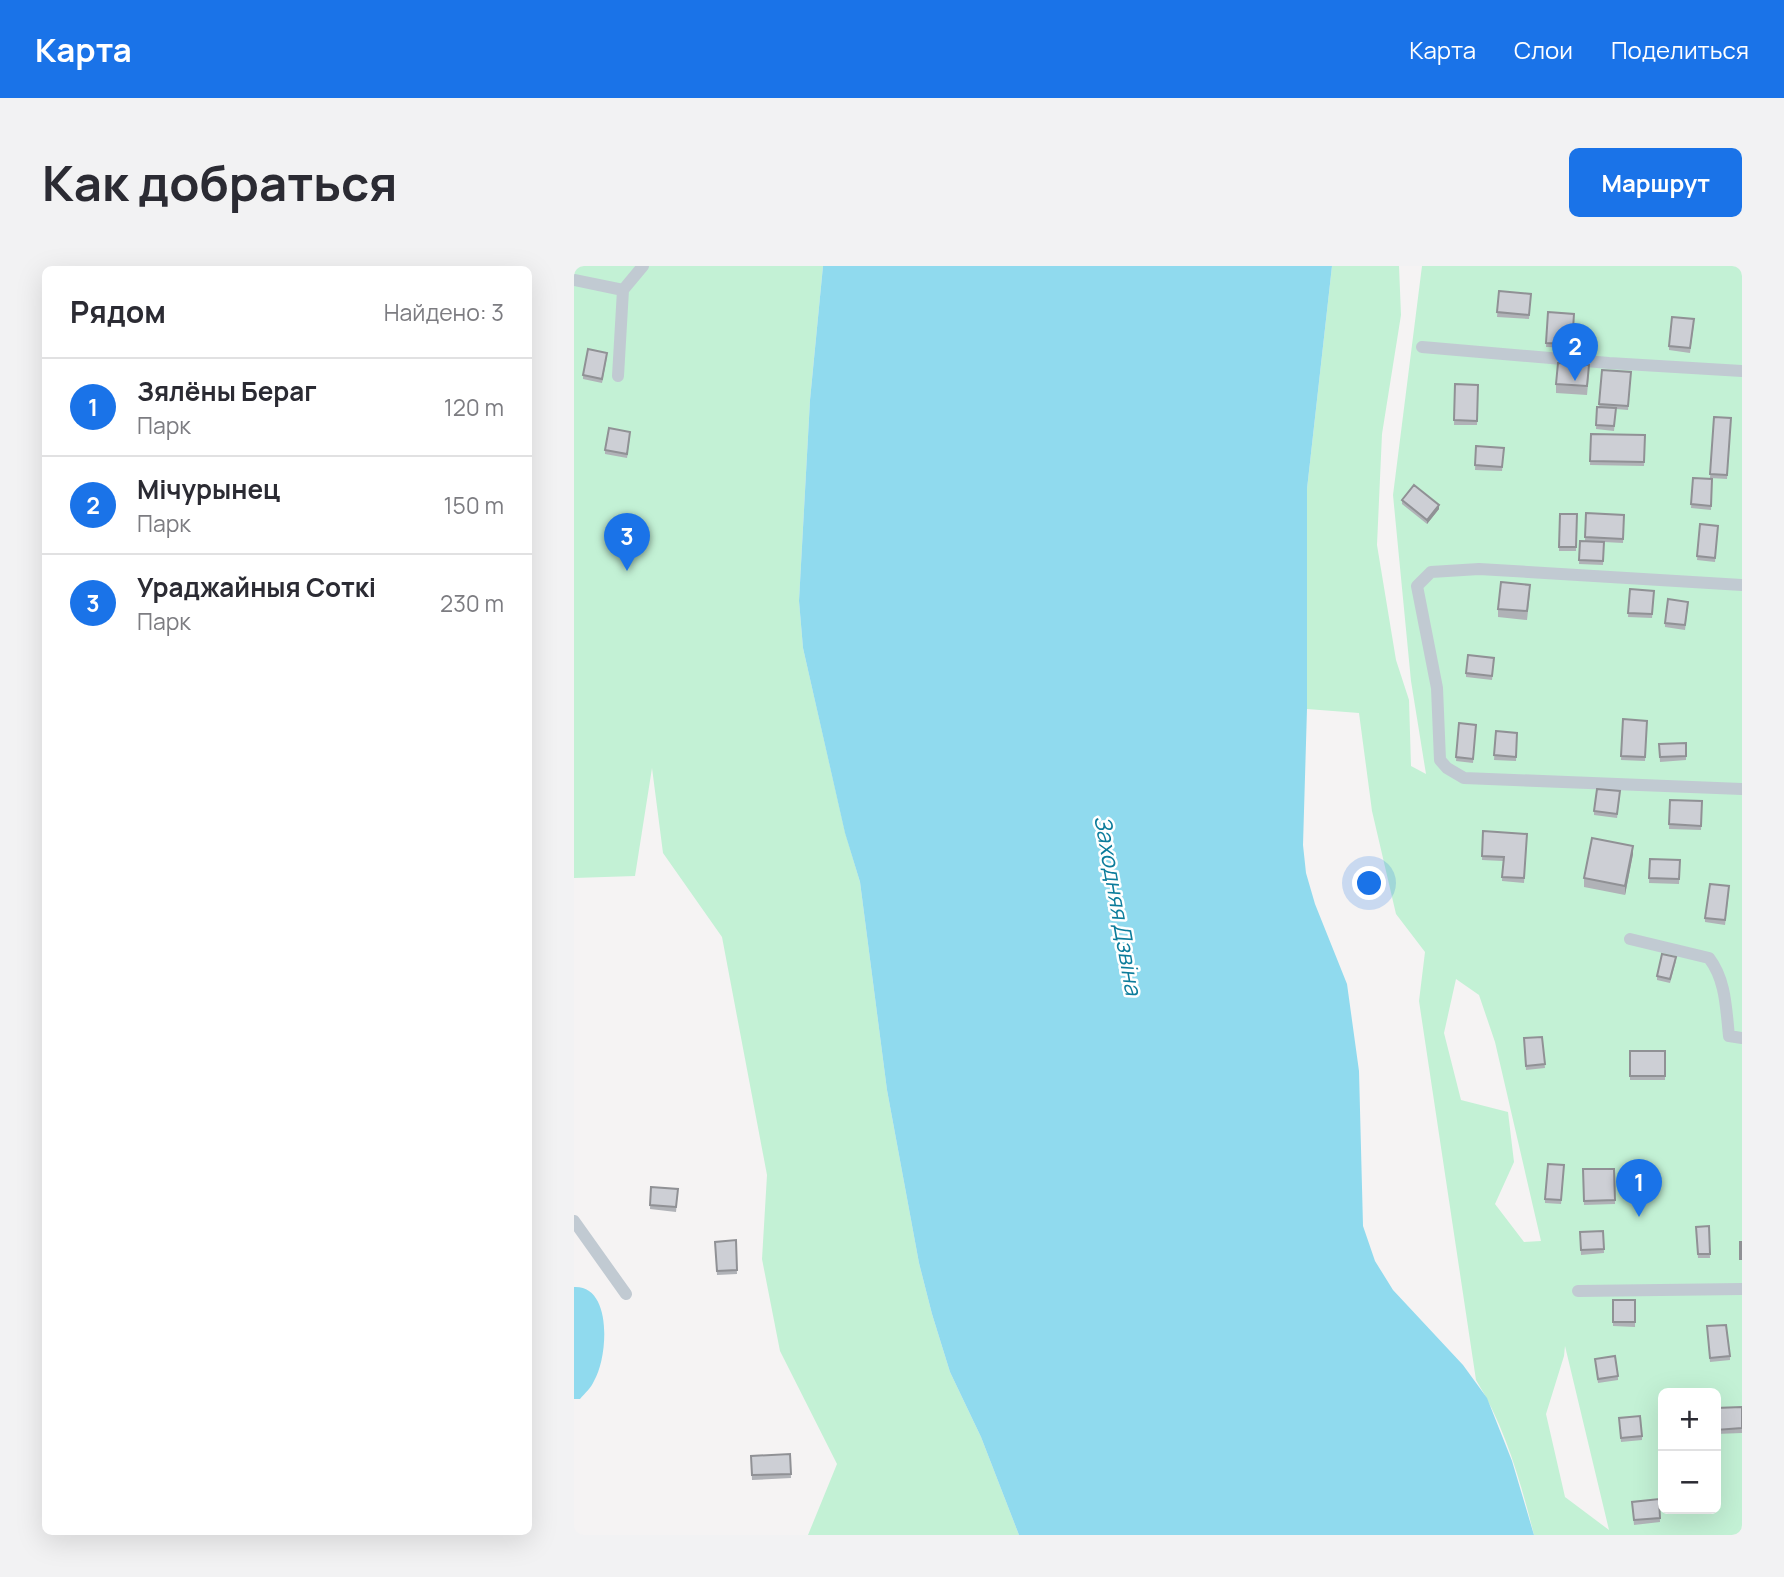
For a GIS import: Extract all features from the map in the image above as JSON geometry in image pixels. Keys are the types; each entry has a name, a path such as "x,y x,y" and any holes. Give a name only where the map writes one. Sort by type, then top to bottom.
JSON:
{"lane":[{"path":"618,376 623,290 643,266"},
{"path":"574,280 623,290"},
{"path":"1422,347 1742,371"},
{"path":"1742,584 1479,569 1431,572 1417,586 1437,688 1440,760 1447,768 1464,778 1490,780 1742,789"},
{"path":"1630,939 1709,958 1723,986 1729,1035 1742,1038"},
{"path":"574,1222 625,1294"},
{"path":"1578,1291 1742,1289"}],"green space":[{"path":"574,266 823,266 810,400 799,601 803,648 845,832 860,882 887,1090 919,1263 950,1372 981,1437 1019,1535 808,1535 837,1464 780,1351 762,1259 767,1175 722,937 663,853 652,768 635,876 574,878"},
{"path":"1332,266 1399,266 1401,315 1382,434 1377,545 1396,660 1409,700 1411,766 1426,774 1411,681 1393,495 1422,266 1742,266 1742,1535 1534,1535 1504,1436 1476,1380 1419,1001 1425,952 1396,914 1372,811 1359,713 1307,709 1307,489","holes":["1456,979 1479,995 1495,1042 1541,1241 1524,1242 1495,1204 1514,1162 1508,1112 1461,1100 1444,1033","1565,1346 1609,1530 1565,1497 1546,1414"]}],"water":[{"name":"Заходняя Дзвіна","path":"823,266 1332,266 1307,489 1307,709 1303,845 1306,873 1315,904 1347,984 1359,1071 1363,1226 1375,1261 1393,1290 1463,1365 1487,1398 1512,1461 1534,1535 1019,1535 981,1437 950,1372 919,1263 887,1090 860,882 845,833 803,648 799,601 810,400"},
{"path":"574,1287 587,1290 596,1298 604,1325 599,1370 580,1399 574,1399"}],"building":[{"path":"1499,291 1531,294 1529,315 1497,312"},
{"path":"1548,312 1574,314 1572,344 1546,343"},
{"path":"1672,317 1694,319 1690,348 1669,346"},
{"path":"588,349 607,353 602,379 583,375"},
{"path":"1558,363 1589,365 1587,386 1556,384"},
{"path":"1602,370 1631,372 1628,406 1599,404"},
{"path":"1455,384 1478,385 1477,421 1454,420"},
{"path":"1597,407 1616,408 1614,426 1596,425"},
{"path":"1714,417 1731,418 1727,475 1710,474"},
{"path":"609,428 630,432 627,454 605,450"},
{"path":"1591,434 1645,435 1644,462 1590,461"},
{"path":"1476,446 1504,448 1502,467 1475,465"},
{"path":"1693,478 1712,479 1711,506 1691,504"},
{"path":"1414,485 1439,505 1427,520 1402,500"},
{"path":"1586,513 1624,515 1623,539 1585,537"},
{"path":"1560,514 1577,514 1576,547 1559,547"},
{"path":"1700,524 1718,526 1715,558 1697,556"},
{"path":"1580,541 1604,542 1603,561 1579,560"},
{"path":"1501,582 1530,585 1527,611 1498,609"},
{"path":"1630,589 1654,591 1652,614 1628,613"},
{"path":"1668,599 1688,602 1685,625 1665,623"},
{"path":"1468,655 1494,658 1492,676 1466,673"},
{"path":"1623,719 1647,721 1645,757 1621,756"},
{"path":"1459,723 1476,725 1473,759 1456,757"},
{"path":"1496,731 1517,733 1516,757 1494,755"},
{"path":"1686,743 1686,756 1660,757 1659,744"},
{"path":"1597,789 1620,791 1617,814 1594,811"},
{"path":"1670,800 1702,801 1701,826 1669,824"},
{"path":"1483,831 1527,834 1524,878 1502,877 1504,857 1482,856"},
{"path":"1592,838 1633,846 1625,886 1584,878"},
{"path":"1650,859 1680,860 1679,879 1649,878"},
{"path":"1710,884 1729,886 1725,920 1705,918"},
{"path":"1662,954 1676,957 1670,979 1657,976"},
{"path":"1542,1037 1545,1064 1526,1066 1524,1038"},
{"path":"1630,1051 1665,1051 1665,1076 1630,1076"},
{"path":"1548,1164 1564,1165 1561,1200 1545,1199"},
{"path":"1583,1169 1614,1169 1615,1200 1584,1201"},
{"path":"651,1187 678,1189 676,1207 650,1205"},
{"path":"1709,1226 1710,1254 1698,1254 1696,1227"},
{"path":"1603,1231 1604,1249 1581,1250 1580,1232"},
{"path":"736,1240 737,1270 717,1271 715,1242"},
{"path":"1742,1242 1742,1259 1740,1259"},
{"path":"1613,1300 1635,1300 1635,1322 1613,1322"},
{"path":"1726,1325 1730,1356 1710,1358 1707,1326"},
{"path":"1615,1356 1618,1376 1598,1379 1595,1359"},
{"path":"1742,1407 1742,1428 1721,1430 1721,1408"},
{"path":"1640,1416 1642,1436 1621,1438 1619,1418"},
{"path":"790,1454 791,1474 752,1475 751,1456"},
{"path":"1658,1499 1660,1518 1634,1520 1632,1502"}],"place":[{"name":"Мічурынец","path":"1575,381"},
{"name":"Ураджайныя Соткі","path":"627,571"},
{"name":"Зялёны Бераг","path":"1639,1217"}]}
